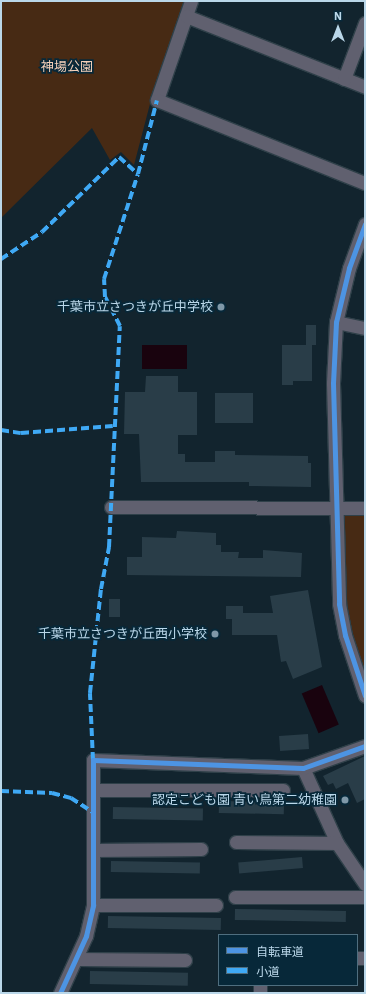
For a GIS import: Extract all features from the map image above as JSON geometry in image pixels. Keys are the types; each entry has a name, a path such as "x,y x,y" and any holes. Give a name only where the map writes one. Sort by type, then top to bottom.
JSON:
{"street":[{"path":"191,1 157,100 365,183"},
{"path":"186,16 365,87"},
{"path":"344,79 365,22"},
{"path":"365,224 349,268 336,322 333,383 338,508 339,604 345,635 365,696"},
{"path":"336,322 365,328"},
{"path":"111,507 365,508"},
{"path":"60,993 78,958 86,936 93,904 93,760 303,768 365,746"},
{"path":"303,768 337,843 365,884"},
{"path":"94,790 284,790"},
{"path":"236,842 337,843"},
{"path":"94,850 200,849"},
{"path":"235,897 365,897"},
{"path":"93,904 216,905"},
{"path":"78,958 185,960"}],"green space":[{"name":"神場公園","path":"1,1 186,1 156,81 134,165 121,152 110,160 92,128 1,218"},
{"path":"347,512 365,512 365,681 346,609 342,515"}],"shaded area":[{"path":"142,345 187,345 187,369 142,369"},
{"path":"322,685 339,725 319,733 302,694"}],"building":[{"path":"306,325 316,325 316,345 306,345"},
{"path":"282,345 312,345 312,381 293,381 293,385 282,385"},
{"path":"146,376 178,376 178,392 197,392 197,435 178,435 178,454 185,454 185,462 215,462 215,451 235,451 235,455 308,456 308,463 311,463 311,487 249,486 249,482 141,482 139,434 124,434 125,392 145,392"},
{"path":"215,393 253,393 253,423 215,423"},
{"path":"177,531 216,533 216,545 221,545 221,552 239,552 238,558 263,558 263,550 302,553 301,577 127,575 127,557 142,557 142,537 176,538"},
{"path":"308,590 322,667 293,679 286,661 281,662 277,635 232,635 232,619 226,619 226,606 243,606 243,613 273,613 270,596"},
{"path":"109,599 120,599 120,617 109,617"},
{"path":"308,734 309,749 280,751 279,736"},
{"path":"365,756 365,799 357,803 348,783 336,789 333,783 328,785 323,776"},
{"path":"219,801 284,802 284,814 219,813"},
{"path":"113,807 203,809 203,821 113,819"},
{"path":"302,857 303,868 239,874 238,863"},
{"path":"111,861 200,863 200,874 111,872"},
{"path":"235,909 346,911 346,922 235,920"},
{"path":"108,916 221,918 221,930 108,928"},
{"path":"90,971 188,973 188,986 90,984"}],"marked path":[{"path":"93,760 90,693 101,589 109,547 120,326 105,297 104,279 138,174 157,100"},
{"path":"1,259 42,232 119,157 138,174"},
{"path":"1,430 21,433 113,426"},
{"path":"1,791 52,793 71,798 94,813"}],"cycle path":[{"path":"365,224 349,268 336,322 333,383 339,604 345,635 365,696"},
{"path":"60,993 86,936 93,905 93,760 303,768 365,746"}],"place":[{"name":"千葉市立さつきが丘中学校","path":"221,307"},
{"name":"千葉市立さつきが丘西小学校","path":"215,634"},
{"name":"認定こども園 青い鳥第二幼稚園","path":"345,800"}]}
